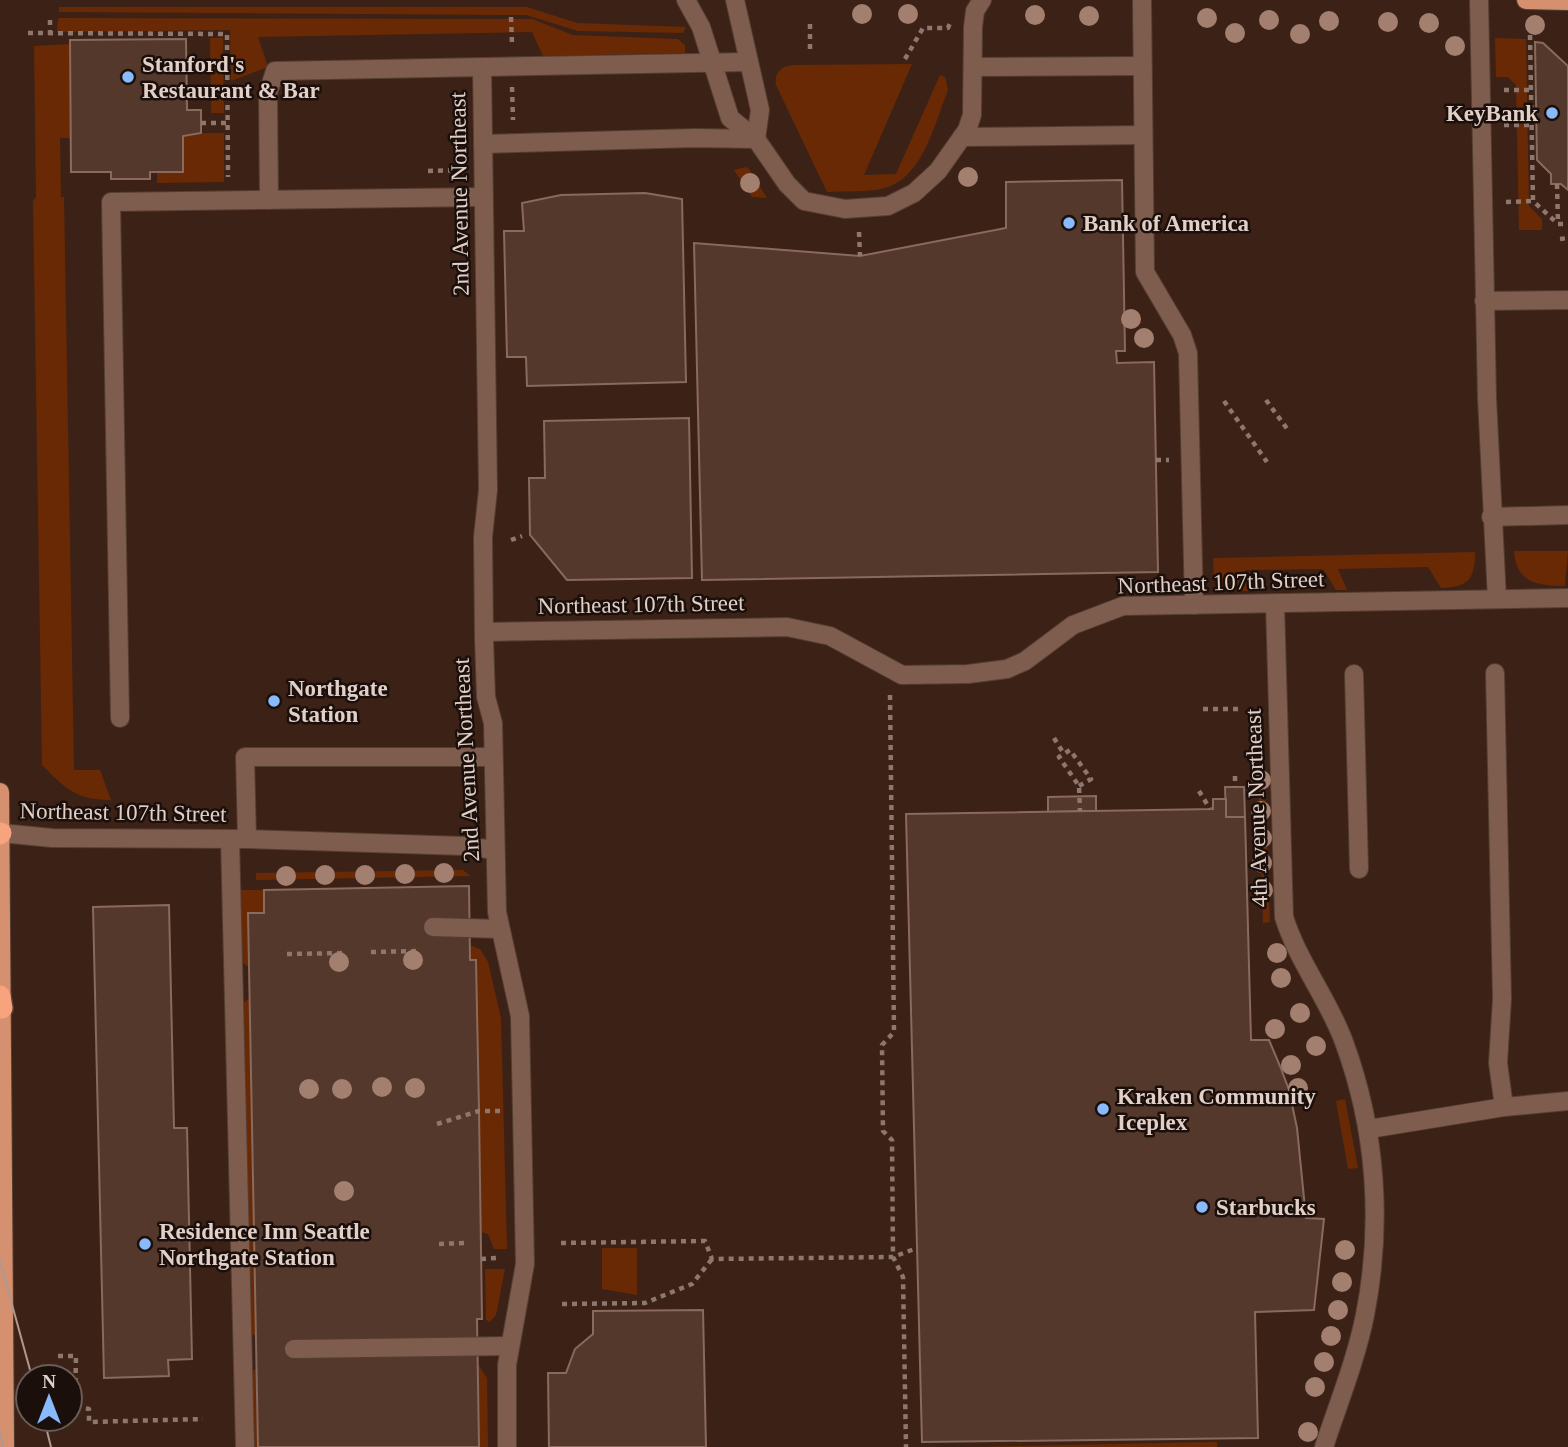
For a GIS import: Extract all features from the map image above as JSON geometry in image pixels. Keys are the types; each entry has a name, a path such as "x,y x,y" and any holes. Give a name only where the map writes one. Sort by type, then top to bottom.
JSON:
{"main road":[{"path":"1526,0 1568,1"},
{"path":"0,792 5,1447"}],"lane":[{"path":"686,0 701,27 730,118 756,139 787,184 804,201 845,209 888,206 914,193 938,171 962,137 972,115 973,27 975,11 982,0"},
{"path":"735,0 760,110 756,139"},
{"path":"1142,0 1145,272 1182,335 1188,354 1194,605"},
{"path":"1479,0 1484,301 1491,517 1497,599"},
{"path":"269,200 268,93 275,71 747,62"},
{"path":"973,67 1142,66"},
{"name":"2nd Avenue Northeast","path":"482,68 488,490 483,537 486,697 492,723 500,929 520,1016 522,1098 525,1264 510,1346 506,1386 507,1447"},
{"path":"962,137 1143,135"},
{"path":"483,144 695,138 756,139"},
{"path":"120,718 110,202 482,197"},
{"path":"1484,301 1568,300"},
{"path":"1491,517 1568,515"},
{"name":"Northeast 107th Street","path":"484,632 787,627 839,640 890,671 902,675 968,674 1007,669 1024,661 1073,625 1123,606 1568,598"},
{"name":"4th Avenue Northeast","path":"1275,604 1281,899 1284,917 1294,945 1342,1038 1369,1129 1374,1244 1369,1291 1357,1345 1324,1447"},
{"path":"1495,673 1502,999 1498,1063 1504,1107"},
{"path":"1354,674 1359,869"},
{"path":"245,1447 239,839 245,757 494,757"},
{"name":"Northeast 107th Street","path":"0,833 52,838 239,839 464,846 495,850"},
{"path":"433,927 500,929"},
{"path":"1369,1129 1504,1107 1568,1101"},
{"path":"294,1349 510,1346"}],"path":[{"path":"50,15 50,35"},
{"path":"511,17 512,34"},
{"path":"905,59 923,28 948,28 951,19"},
{"path":"810,24 810,53"},
{"path":"28,33 226,34 229,184"},
{"path":"1530,35 1533,201 1558,224 1568,224"},
{"path":"512,83 513,128"},
{"path":"1516,90 1531,90"},
{"path":"201,122 228,122"},
{"path":"1517,125 1531,125"},
{"path":"428,172 461,170"},
{"path":"1558,184 1558,224"},
{"path":"1519,202 1533,201"},
{"path":"859,232 860,256"},
{"path":"1560,239 1568,239"},
{"path":"1266,400 1288,430"},
{"path":"1224,401 1267,462"},
{"path":"1156,460 1170,460"},
{"path":"512,540 522,536"},
{"path":"890,701 894,1032 882,1045 883,1130 891,1140 894,1257 903,1277 906,1447"},
{"path":"1203,709 1238,709"},
{"path":"1054,738 1064,754"},
{"path":"1079,786 1091,779 1070,750 1059,757 1079,786 1080,811"},
{"path":"1235,776 1235,787"},
{"path":"1199,791 1210,809"},
{"path":"371,952 421,951"},
{"path":"287,954 347,953"},
{"path":"437,1124 479,1111 500,1111"},
{"path":"561,1243 705,1241 712,1259"},
{"path":"439,1244 465,1243"},
{"path":"712,1259 894,1257 917,1248"},
{"path":"481,1259 496,1258"},
{"path":"562,1304 645,1303 692,1284 712,1259"},
{"path":"58,1356 76,1356 75,1408 89,1409 89,1422 203,1419"}],"shaded area":[{"path":"59,7 527,7 577,23 686,27 683,33 578,31 526,15 59,12"},
{"path":"58,18 532,19 573,35 678,39 685,45 685,53 543,56 532,32 258,37 268,67 231,81 230,30 57,32"},
{"path":"210,38 223,38 224,113 211,113"},
{"path":"1495,38 1526,39 1529,206 1542,219 1542,230 1519,230 1516,85 1508,77 1496,77"},
{"path":"70,44 71,138 60,138 61,197 64,197 74,770 100,770 111,800 89,798 72,792 42,765 33,201 36,197 34,46"},
{"path":"912,64 864,175 896,174 940,75 945,77 948,90 924,152 905,177 892,185 870,191 827,192 776,85 777,74 785,67 793,65"},
{"path":"189,133 224,133 224,182 157,183 157,172 183,172 183,136 189,136"},
{"path":"746,167 767,198 752,197 734,170"},
{"path":"1514,551 1568,551 1565,586 1546,585 1524,576 1519,570"},
{"path":"1475,552 1473,569 1468,580 1458,586 1441,588 1428,567 1338,569 1347,590 1336,590 1323,569 1245,570 1257,591 1231,591 1214,580 1213,558"},
{"path":"1258,769 1264,772 1270,922 1263,923"},
{"path":"463,870 470,876 256,880 256,873"},
{"path":"240,890 264,890 264,913 248,913 249,967 241,962"},
{"path":"470,945 480,949 488,962 501,1018 507,1249 494,1249 488,1234 481,1232 476,960 470,960"},
{"path":"250,998 256,1336 249,1333 243,1003"},
{"path":"1345,1099 1358,1168 1348,1169 1336,1101"},
{"path":"602,1248 637,1248 637,1295 602,1289"},
{"path":"485,1269 505,1269 496,1315 490,1322 486,1320"},
{"path":"478,1364 487,1378 488,1447 479,1447"},
{"path":"256,1369 258,1447 249,1447 249,1372"},
{"path":"1217,1442 1217,1447 967,1447"}],"building":[{"name":"Stanford's Restaurant & Bar","path":"186,39 187,110 201,110 201,133 183,136 183,172 150,172 150,179 111,179 111,172 71,172 70,40"},
{"name":"KeyBank","path":"1535,42 1543,43 1568,66 1568,190 1561,184 1551,184 1551,174 1537,160"},
{"path":"1122,180 1125,351 1116,351 1117,363 1154,362 1158,572 702,580 694,243 860,256 1006,228 1006,182"},
{"path":"645,193 682,199 686,382 527,386 526,357 507,357 504,231 524,231 522,203 561,195"},
{"path":"689,418 692,578 567,580 530,535 529,478 545,478 544,421"},
{"path":"1225,787 1244,787 1245,817 1226,817"},
{"path":"1096,796 1096,811 1048,812 1048,797"},
{"name":"Kraken Community Iceplex","path":"1213,799 1226,799 1226,817 1245,817 1251,1040 1269,1040 1280,1066 1289,1090 1297,1128 1306,1218 1324,1219 1314,1310 1255,1312 1258,1438 922,1442 906,814 1213,809"},
{"path":"469,886 470,960 476,960 479,1111 482,1319 477,1319 479,1447 258,1447 248,913 264,913 264,890"},
{"name":"Residence Inn Seattle Northgate Station","path":"169,905 174,1128 187,1128 192,1359 168,1360 169,1376 104,1378 93,907"},
{"path":"703,1310 706,1447 549,1447 548,1373 566,1373 575,1349 593,1334 593,1311"}],"tram line":[{"path":"0,1261 28,1363"},
{"path":"0,1432 3,1447"},
{"path":"48,1433 51,1447"}],"place":[{"name":"Stanford's Restaurant & Bar","path":"128,77"},
{"name":"KeyBank","path":"1552,113"},
{"name":"Bank of America","path":"1069,223"},
{"name":"Northgate Station","path":"274,701"},
{"name":"Kraken Community Iceplex","path":"1103,1109"},
{"name":"Starbucks","path":"1202,1207"},
{"name":"Residence Inn Seattle Northgate Station","path":"145,1244"}]}
